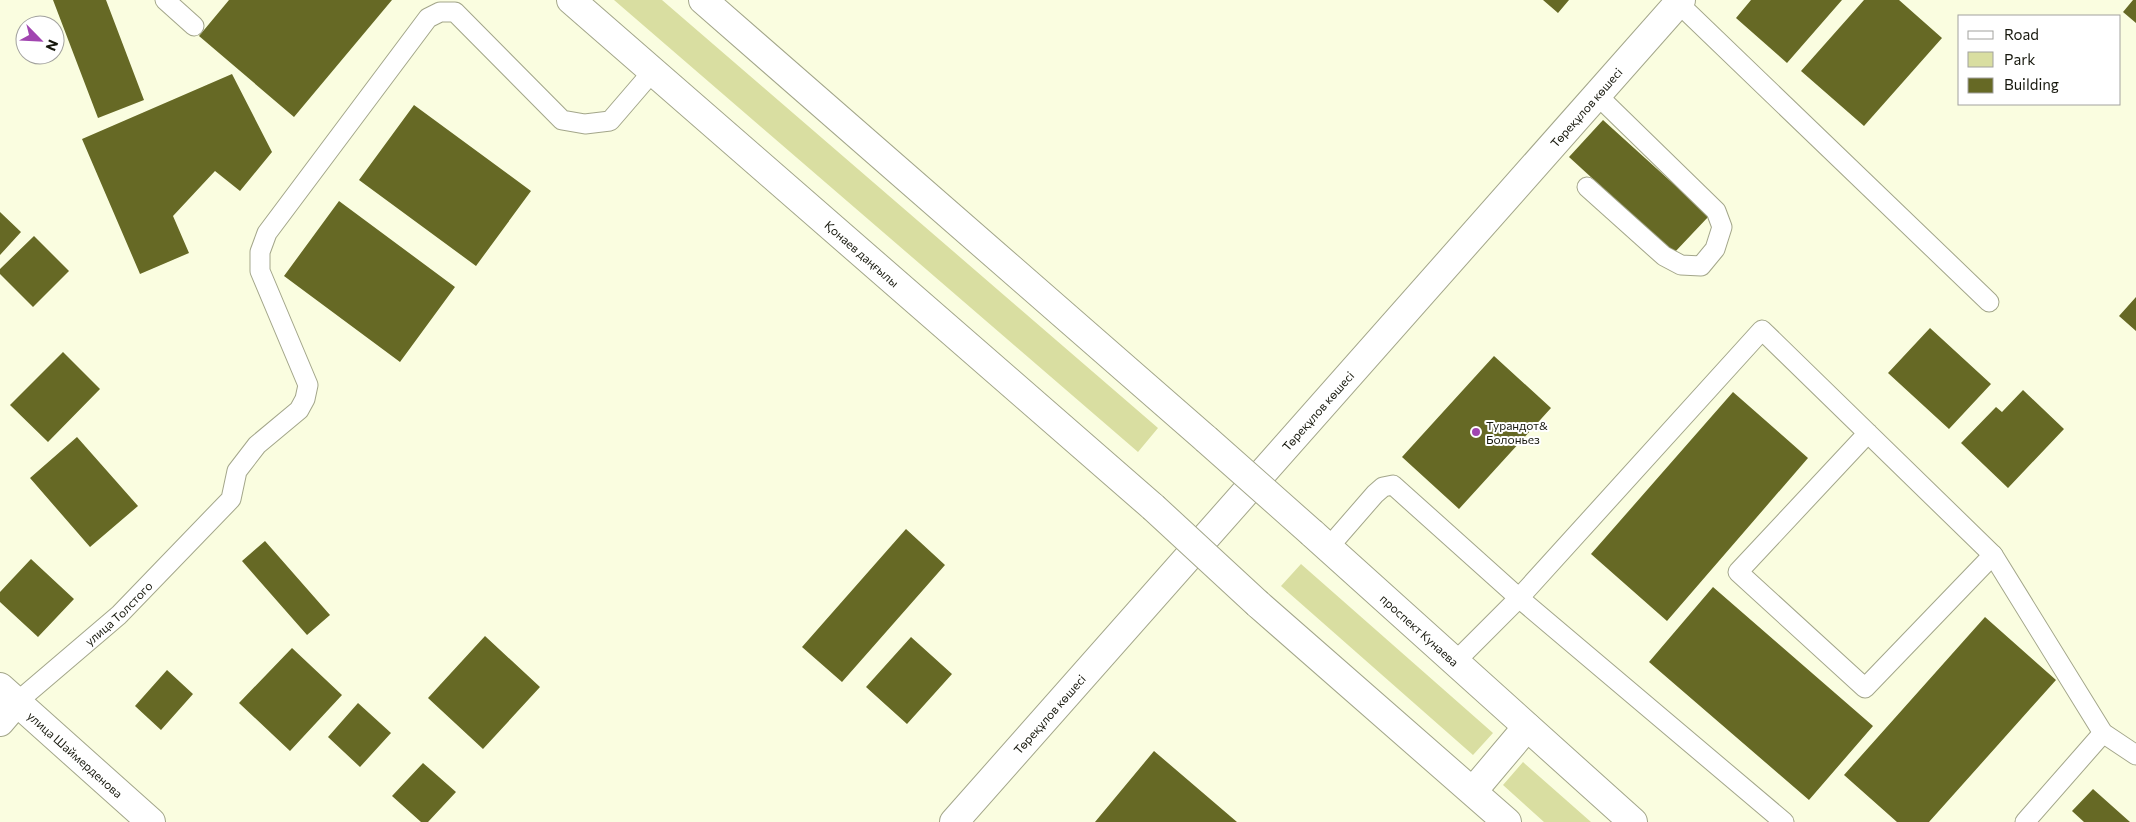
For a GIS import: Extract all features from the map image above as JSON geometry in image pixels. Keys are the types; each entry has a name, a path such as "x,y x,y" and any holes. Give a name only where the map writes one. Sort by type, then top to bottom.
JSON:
{"main road":[{"name":"Қонаев даңғылы","path":"571,0 1154,507 1258,604 1473,792"},
{"name":"проспект Кунаева","path":"703,0 1206,439 1633,822"},
{"name":"Төреқұлов көшесі","path":"954,822 1678,1"},
{"name":"улица Шаймерденова","path":"6,704 151,822"},
{"path":"1508,822 1473,792 1527,727"}],"lane":[{"path":"165,0 194,26"},
{"path":"1678,1 1989,302"},
{"path":"460,6 562,120 585,124 610,121 653,71"},
{"name":"улица Толстого","path":"6,704 119,615 231,499 237,472 257,445 299,410 305,399 308,385 260,271 260,252 267,233 428,18 460,6"},
{"path":"1587,187 1664,256 1681,265 1701,266 1716,249 1722,227 1716,210 1597,95"},
{"path":"1455,662 1519,598 1762,330 1993,555 2102,733 2136,755"},
{"path":"1868,433 1738,572 1865,688 1993,555"},
{"path":"1320,540 1383,487 1393,485 1519,598 1784,822"},
{"path":"2025,822 2102,733"}],"green space":[{"path":"614,0 662,0 1158,428 1138,452"},
{"path":"1301,564 1493,733 1473,755 1281,586"},
{"path":"1523,762 1591,822 1544,822 1503,785"}],"building":[{"path":"53,0 106,0 144,100 98,118 65,31 65,15 59,15"},
{"path":"229,0 392,0 294,117 199,36"},
{"path":"1543,0 1569,0 1558,13"},
{"path":"1751,0 1842,0 1787,63 1736,18"},
{"path":"1864,0 1899,0 1942,38 1864,126 1801,71"},
{"path":"2133,0 2136,0 2136,23 2123,12"},
{"path":"232,74 272,152 240,191 215,171 173,216 189,253 140,274 82,139"},
{"path":"414,105 531,191 476,266 359,180"},
{"path":"1603,120 1709,216 1674,253 1569,157"},
{"path":"339,201 455,287 400,362 284,276"},
{"path":"0,212 21,232 0,255"},
{"path":"34,236 69,271 33,307 0,274 0,269"},
{"path":"2136,297 2136,331 2119,316"},
{"path":"1930,328 1991,384 1949,429 1888,373"},
{"path":"63,352 100,389 48,442 10,405"},
{"name":"Турандот& Болоньез","path":"1494,356 1551,408 1459,509 1402,457"},
{"path":"2023,390 2064,429 2008,488 1961,443 1996,407 2002,412"},
{"path":"1733,392 1808,458 1667,621 1591,554"},
{"path":"77,437 138,506 90,547 30,478"},
{"path":"906,529 945,565 842,682 802,647"},
{"path":"265,541 330,615 307,635 242,561"},
{"path":"31,559 74,599 38,637 0,602 0,592"},
{"path":"1713,587 1873,726 1809,800 1649,662"},
{"path":"1985,617 2056,680 1929,822 1897,822 1844,775"},
{"path":"485,636 540,687 483,749 428,698"},
{"path":"911,637 952,674 907,724 866,687"},
{"path":"292,648 342,695 290,751 239,703"},
{"path":"167,670 193,694 161,730 135,706"},
{"path":"358,703 391,733 360,767 328,737"},
{"path":"1154,751 1237,822 1095,822"},
{"path":"423,763 456,792 428,822 421,822 392,796"},
{"path":"2093,789 2130,822 2084,822 2072,811"}],"place":[{"name":"Турандот& Болоньез","path":"1476,432"}]}
